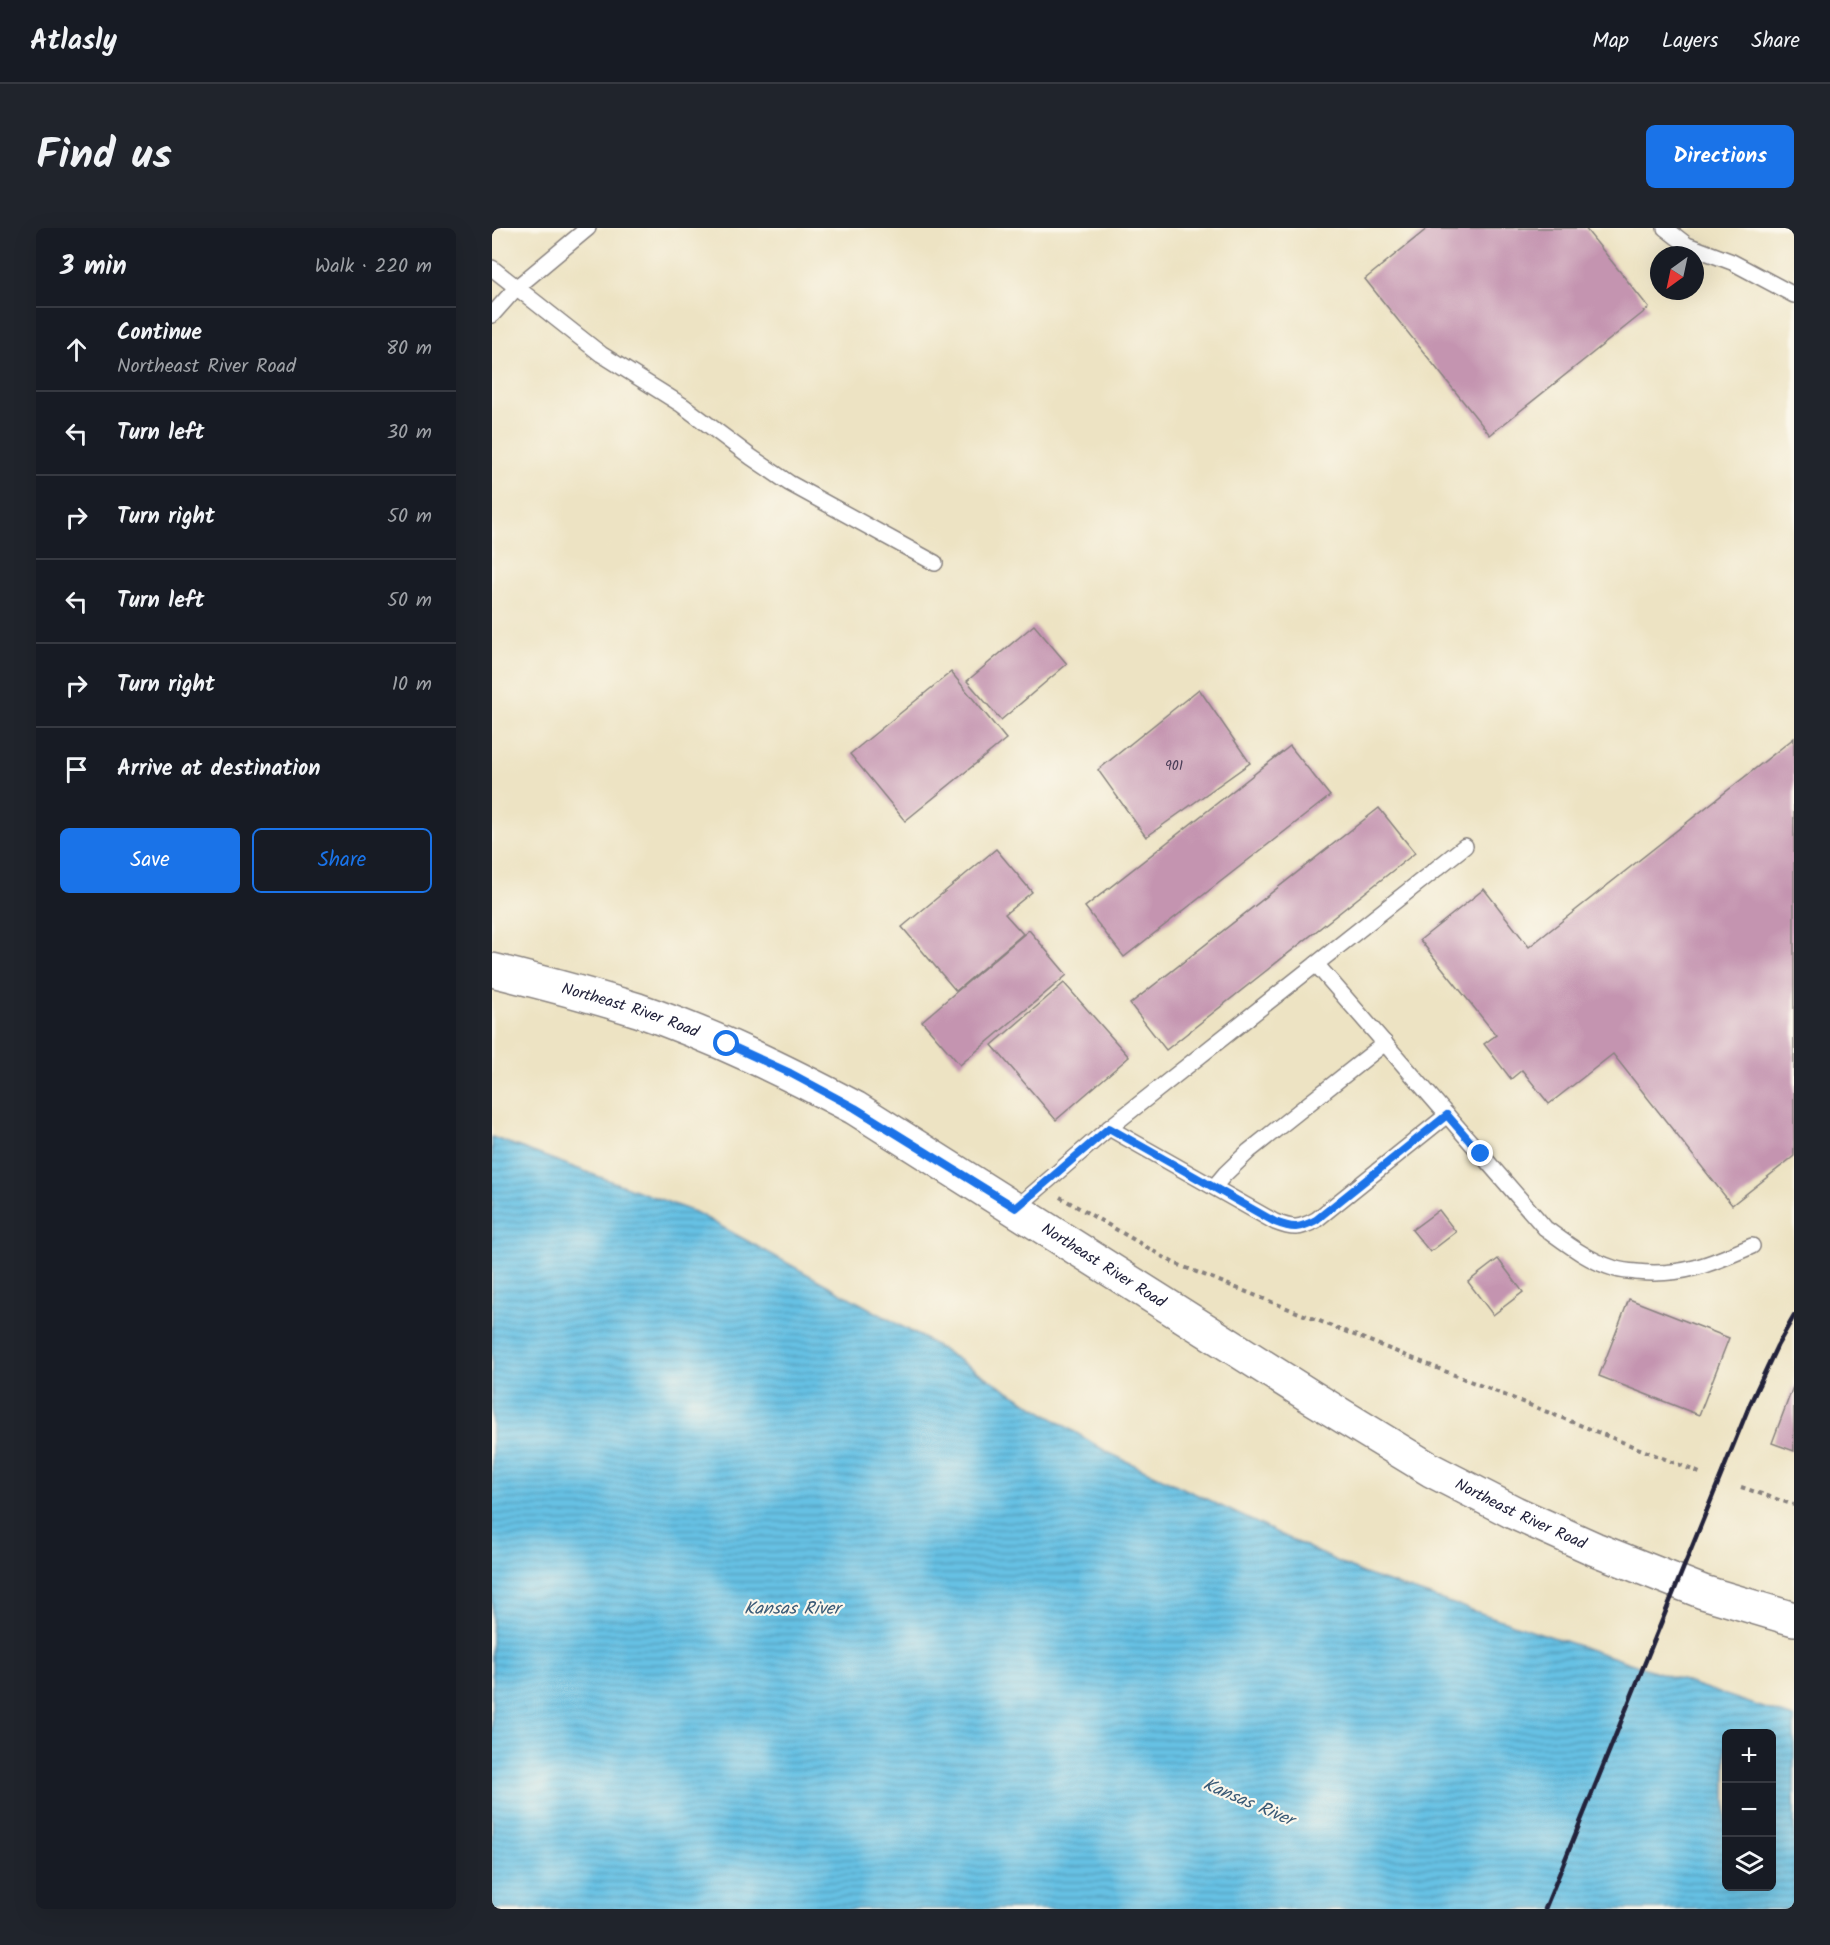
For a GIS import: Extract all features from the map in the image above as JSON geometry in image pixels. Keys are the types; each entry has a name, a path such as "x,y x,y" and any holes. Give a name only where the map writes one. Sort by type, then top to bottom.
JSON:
{"street":[{"name":"Northeast River Road","path":"492,970 639,1011 790,1073 855,1108 1313,1398 1431,1470 1515,1514 1595,1549 1703,1592 1794,1619"}],"lane":[{"path":"492,315 516,288 588,228"},
{"path":"1665,228 1687,245 1732,262 1794,295"},
{"path":"492,268 601,354 682,405 789,483 936,563"},
{"path":"1016,1208 1109,1128 1465,846"},
{"path":"1317,964 1545,1228 1586,1256 1614,1269 1650,1273 1684,1272 1716,1262 1752,1246"},
{"path":"1214,1187 1243,1156 1385,1042"},
{"path":"1109,1128 1289,1228 1303,1227 1316,1220 1447,1115"}],"path":[{"path":"1041,1186 1174,1263 1700,1473"},
{"path":"1741,1487 1794,1505"}],"water":[{"name":"Kansas River","path":"492,1137 697,1213 928,1341 1107,1452 1364,1574 1794,1718 1794,1909 492,1909"}],"building":[{"path":"1428,228 1585,228 1649,308 1490,435 1365,279"},
{"path":"1034,625 1067,664 1001,720 967,681"},
{"path":"951,672 1006,739 905,821 850,754"},
{"path":"1199,689 1250,763 1146,837 1098,770"},
{"path":"1794,738 1794,1156 1732,1205 1613,1054 1549,1104 1522,1070 1511,1079 1484,1044 1496,1035 1420,940 1484,889 1529,947"},
{"path":"1290,746 1330,796 1124,957 1085,907"},
{"path":"1379,808 1415,853 1166,1050 1130,1004"},
{"path":"996,849 1032,892 1005,914 1023,934 956,991 902,927"},
{"path":"1029,930 1067,975 960,1065 922,1021"},
{"path":"1064,983 1129,1057 1056,1120 992,1045"},
{"path":"1439,1210 1456,1232 1430,1252 1412,1230"},
{"path":"1498,1259 1523,1292 1493,1315 1468,1282"},
{"path":"1629,1299 1729,1338 1699,1415 1599,1376"},
{"path":"1794,1384 1794,1451 1772,1443"}],"railway":[{"path":"1545,1909 1750,1404 1794,1316"}],"route":[{"path":"727,1044 790,1073 855,1108 1016,1208 1109,1128 1289,1228 1303,1227 1316,1220 1447,1115 1481,1154"}]}
